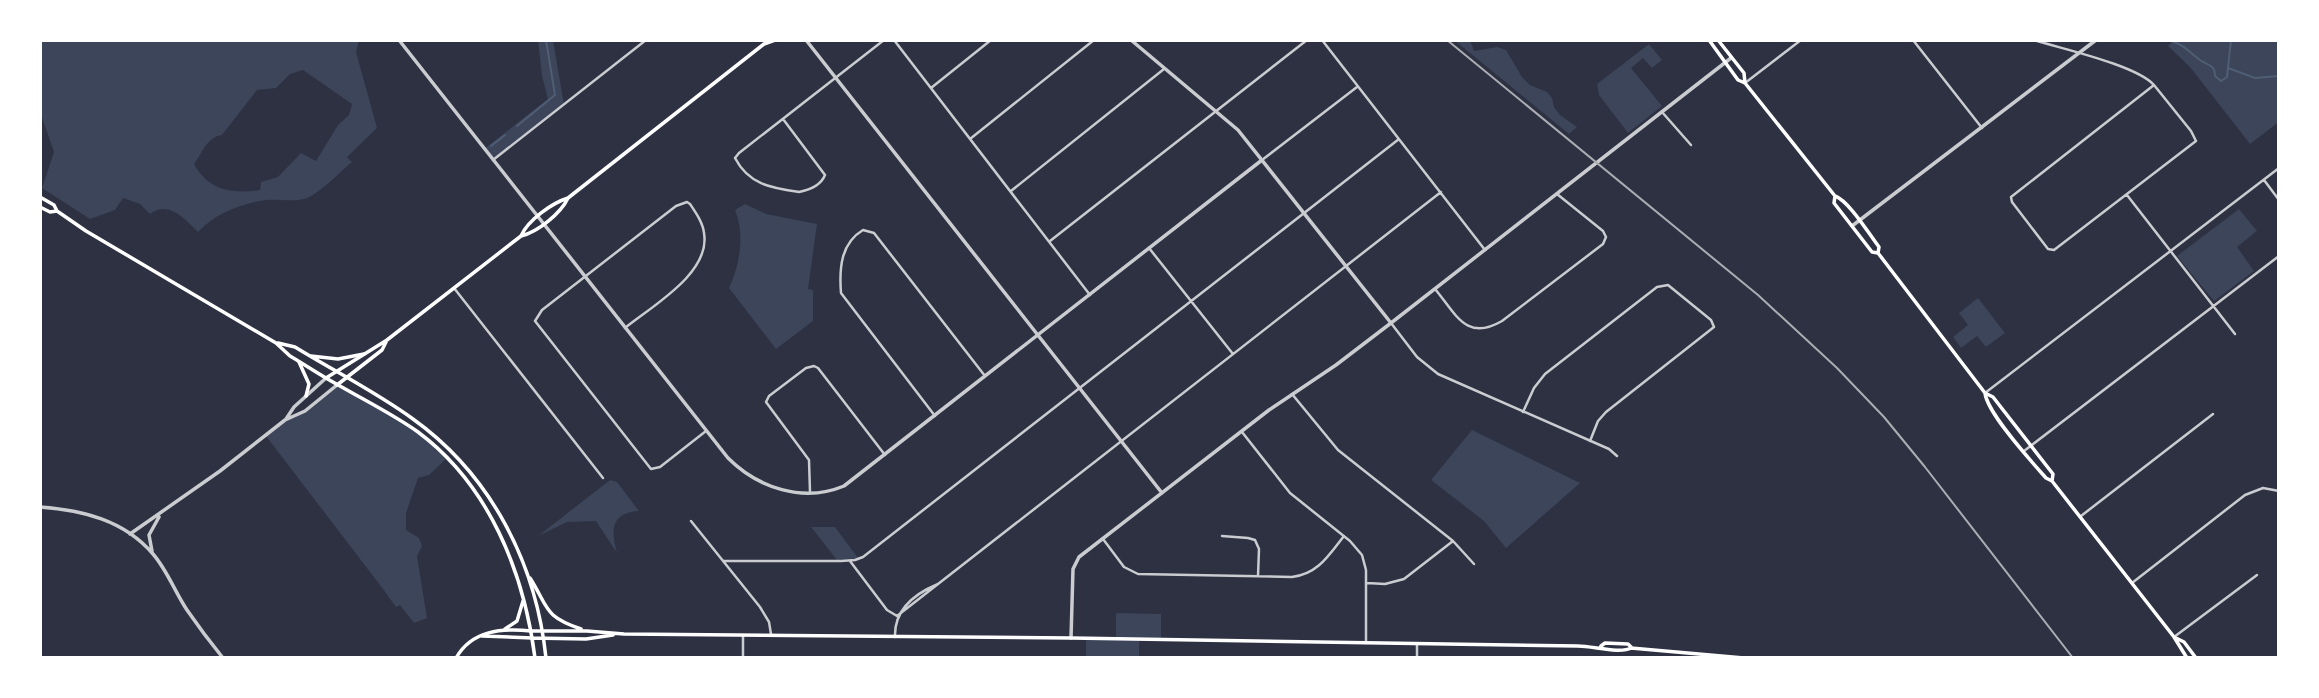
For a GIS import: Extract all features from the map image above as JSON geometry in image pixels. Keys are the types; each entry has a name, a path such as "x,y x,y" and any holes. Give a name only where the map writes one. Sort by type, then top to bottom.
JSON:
{"main road":[{"path":"521,236 524,228 538,217 558,202 569,198 765,42 775,40"},
{"path":"1709,40 1738,80 1745,83 1835,197 1841,198 1859,220 1879,247 1878,253"},
{"path":"1718,40 1744,73 1745,83"},
{"path":"40,197 86,230 276,343 337,385 418,433 462,476 488,511 499,532 523,599 535,658"},
{"path":"1835,197 1834,203 1872,252 1878,253 1986,393 1993,397 2053,474 2052,481"},
{"path":"326,378 387,340 521,236 529,234 564,208 569,198"},
{"path":"40,207 50,212 57,211"},
{"path":"337,385 382,350 387,340"},
{"path":"276,343 295,347 419,423 462,462 487,493 506,524 542,601 553,616 568,625 587,631"},
{"path":"308,355 334,359 364,354"},
{"path":"298,360 308,379 306,396"},
{"path":"1986,393 1986,402 2046,478 2052,481 2081,516 2174,637 2187,658"},
{"path":"527,571 538,608 546,658"},
{"path":"505,629 517,621 523,599"},
{"path":"456,658 466,645 480,636 493,630 505,629 618,634 1601,646 1605,643 1744,658"},
{"path":"480,636 586,639 618,634"},
{"path":"2174,637 2184,642 2196,658"}],"street":[{"path":"399,40 728,458 757,480 783,490 810,492 828,491 844,486 1357,86"},
{"path":"493,160 646,40"},
{"path":"806,40 1162,493"},
{"path":"783,119 824,172 822,181 799,192 769,187 751,178 735,158 783,119 884,40"},
{"path":"894,40 1090,295"},
{"path":"931,88 991,40"},
{"path":"970,139 1094,40"},
{"path":"1131,40 1238,130 1417,357 1429,368 1609,449 1617,456"},
{"path":"1050,242 1307,40"},
{"path":"1322,40 1485,250"},
{"path":"1745,83 1801,40"},
{"path":"1913,40 1982,128"},
{"path":"2034,40 2123,68 2150,80 2191,131 2196,141 2054,250 2048,249 2011,197 2154,85"},
{"path":"1852,226 2096,40"},
{"path":"1071,638 1075,564 1079,557 1292,394 1391,323 1731,58"},
{"path":"1011,191 1166,69"},
{"path":"1662,112 1691,145"},
{"path":"40,132 40,154"},
{"path":"724,561 850,561 867,554 1399,139"},
{"path":"1986,393 2279,168"},
{"path":"2263,180 2279,200"},
{"path":"895,637 897,616 907,605 938,584 1441,192"},
{"path":"1435,289 1463,323 1483,329 1502,321 1602,244 1606,237 1603,231 1557,194"},
{"path":"2127,195 2235,334"},
{"path":"625,328 680,284 701,261 704,230 690,204 681,202 537,314 537,325 647,466 656,470 706,431"},
{"path":"935,416 841,293 845,247 855,236 863,230 874,233 985,376"},
{"path":"1149,248 1233,354"},
{"path":"2024,451 2279,256"},
{"path":"1523,412 1534,388 1545,374 1657,287 1668,285 1711,320 1714,326 1606,412 1598,421 1590,442"},
{"path":"454,288 603,478"},
{"path":"810,492 808,460 766,402 769,396 810,366 818,369 885,455"},
{"path":"285,420 294,407 326,378"},
{"path":"130,534 220,471 285,420 305,411 337,385"},
{"path":"1292,394 1338,450 1453,541 1474,565"},
{"path":"2081,516 2213,414"},
{"path":"1242,432 1290,493 1362,555 1367,583 1366,643"},
{"path":"2132,583 2245,495 2263,488 2279,491"},
{"path":"40,507 88,513 130,534 153,554 187,609 223,658"},
{"path":"153,554 149,535 163,512"},
{"path":"691,521 766,616 771,634"},
{"path":"1222,536 1255,540 1259,549 1258,576"},
{"path":"1103,539 1124,567 1135,573 1292,577 1309,573 1321,565 1343,536"},
{"path":"1367,583 1385,584 1404,579 1453,541"},
{"path":"850,561 887,610 897,616"},
{"path":"2174,637 2257,575"},
{"path":"743,635 743,658"},
{"path":"1418,644 1418,658"},
{"path":"1656,650 1656,656"}],"shaded area":[{"path":"42,40 359,40 356,52 377,128 347,157 352,162 309,197 247,204 220,215 198,232 170,210 157,210 150,214 140,204 123,198 115,210 90,219 42,188 54,152 40,112","holes":["303,70 352,104 349,115 338,125 316,161 301,153 278,177 261,182 260,190 222,189 207,180 194,164 209,142 222,135 257,90 276,88 290,74"]},
{"path":"538,40 553,40 564,105 492,160 484,149 548,99"},
{"path":"1454,40 1470,40 1474,51 1497,47 1506,50 1522,77 1530,85 1547,92 1560,115 1577,127 1569,134"},
{"path":"2174,40 2279,40 2279,122 2250,144 2190,67 2168,46"},
{"path":"1649,44 1662,60 1652,68 1643,58 1631,68 1662,106 1628,133 1599,95 1597,84"},
{"path":"745,204 766,214 817,224 808,289 813,290 813,321 776,349 729,288 740,249 740,229 735,210"},
{"path":"2239,209 2257,231 2237,247 2254,271 2214,301 2177,256"},
{"path":"1978,298 2005,333 1986,347 1977,336 1961,348 1953,337 1968,325 1959,313"},
{"path":"337,385 418,433 446,459 429,475 418,478 406,513 406,530 419,538 422,546 417,556 427,618 414,623 400,605 396,607 266,436 285,420 305,411"},
{"path":"1472,430 1580,483 1506,548 1484,521 1431,480"},
{"path":"610,480 617,482 639,511 622,515 615,524 617,553 596,521 567,522 538,536"},
{"path":"811,527 835,527 858,558 837,560"},
{"path":"1116,613 1161,614 1161,640 1139,640 1139,658 1086,658 1086,638 1116,639"}],"waterway":[{"path":"517,126 555,95 546,40"},
{"path":"2169,40 2211,66 2215,76 2221,81 2227,77 2231,40"},
{"path":"2228,68 2255,78 2279,76"},
{"path":"491,146 505,135"}],"railway":[{"path":"1447,40 1758,295 1837,368 1884,417 1925,467 2073,658"}]}
